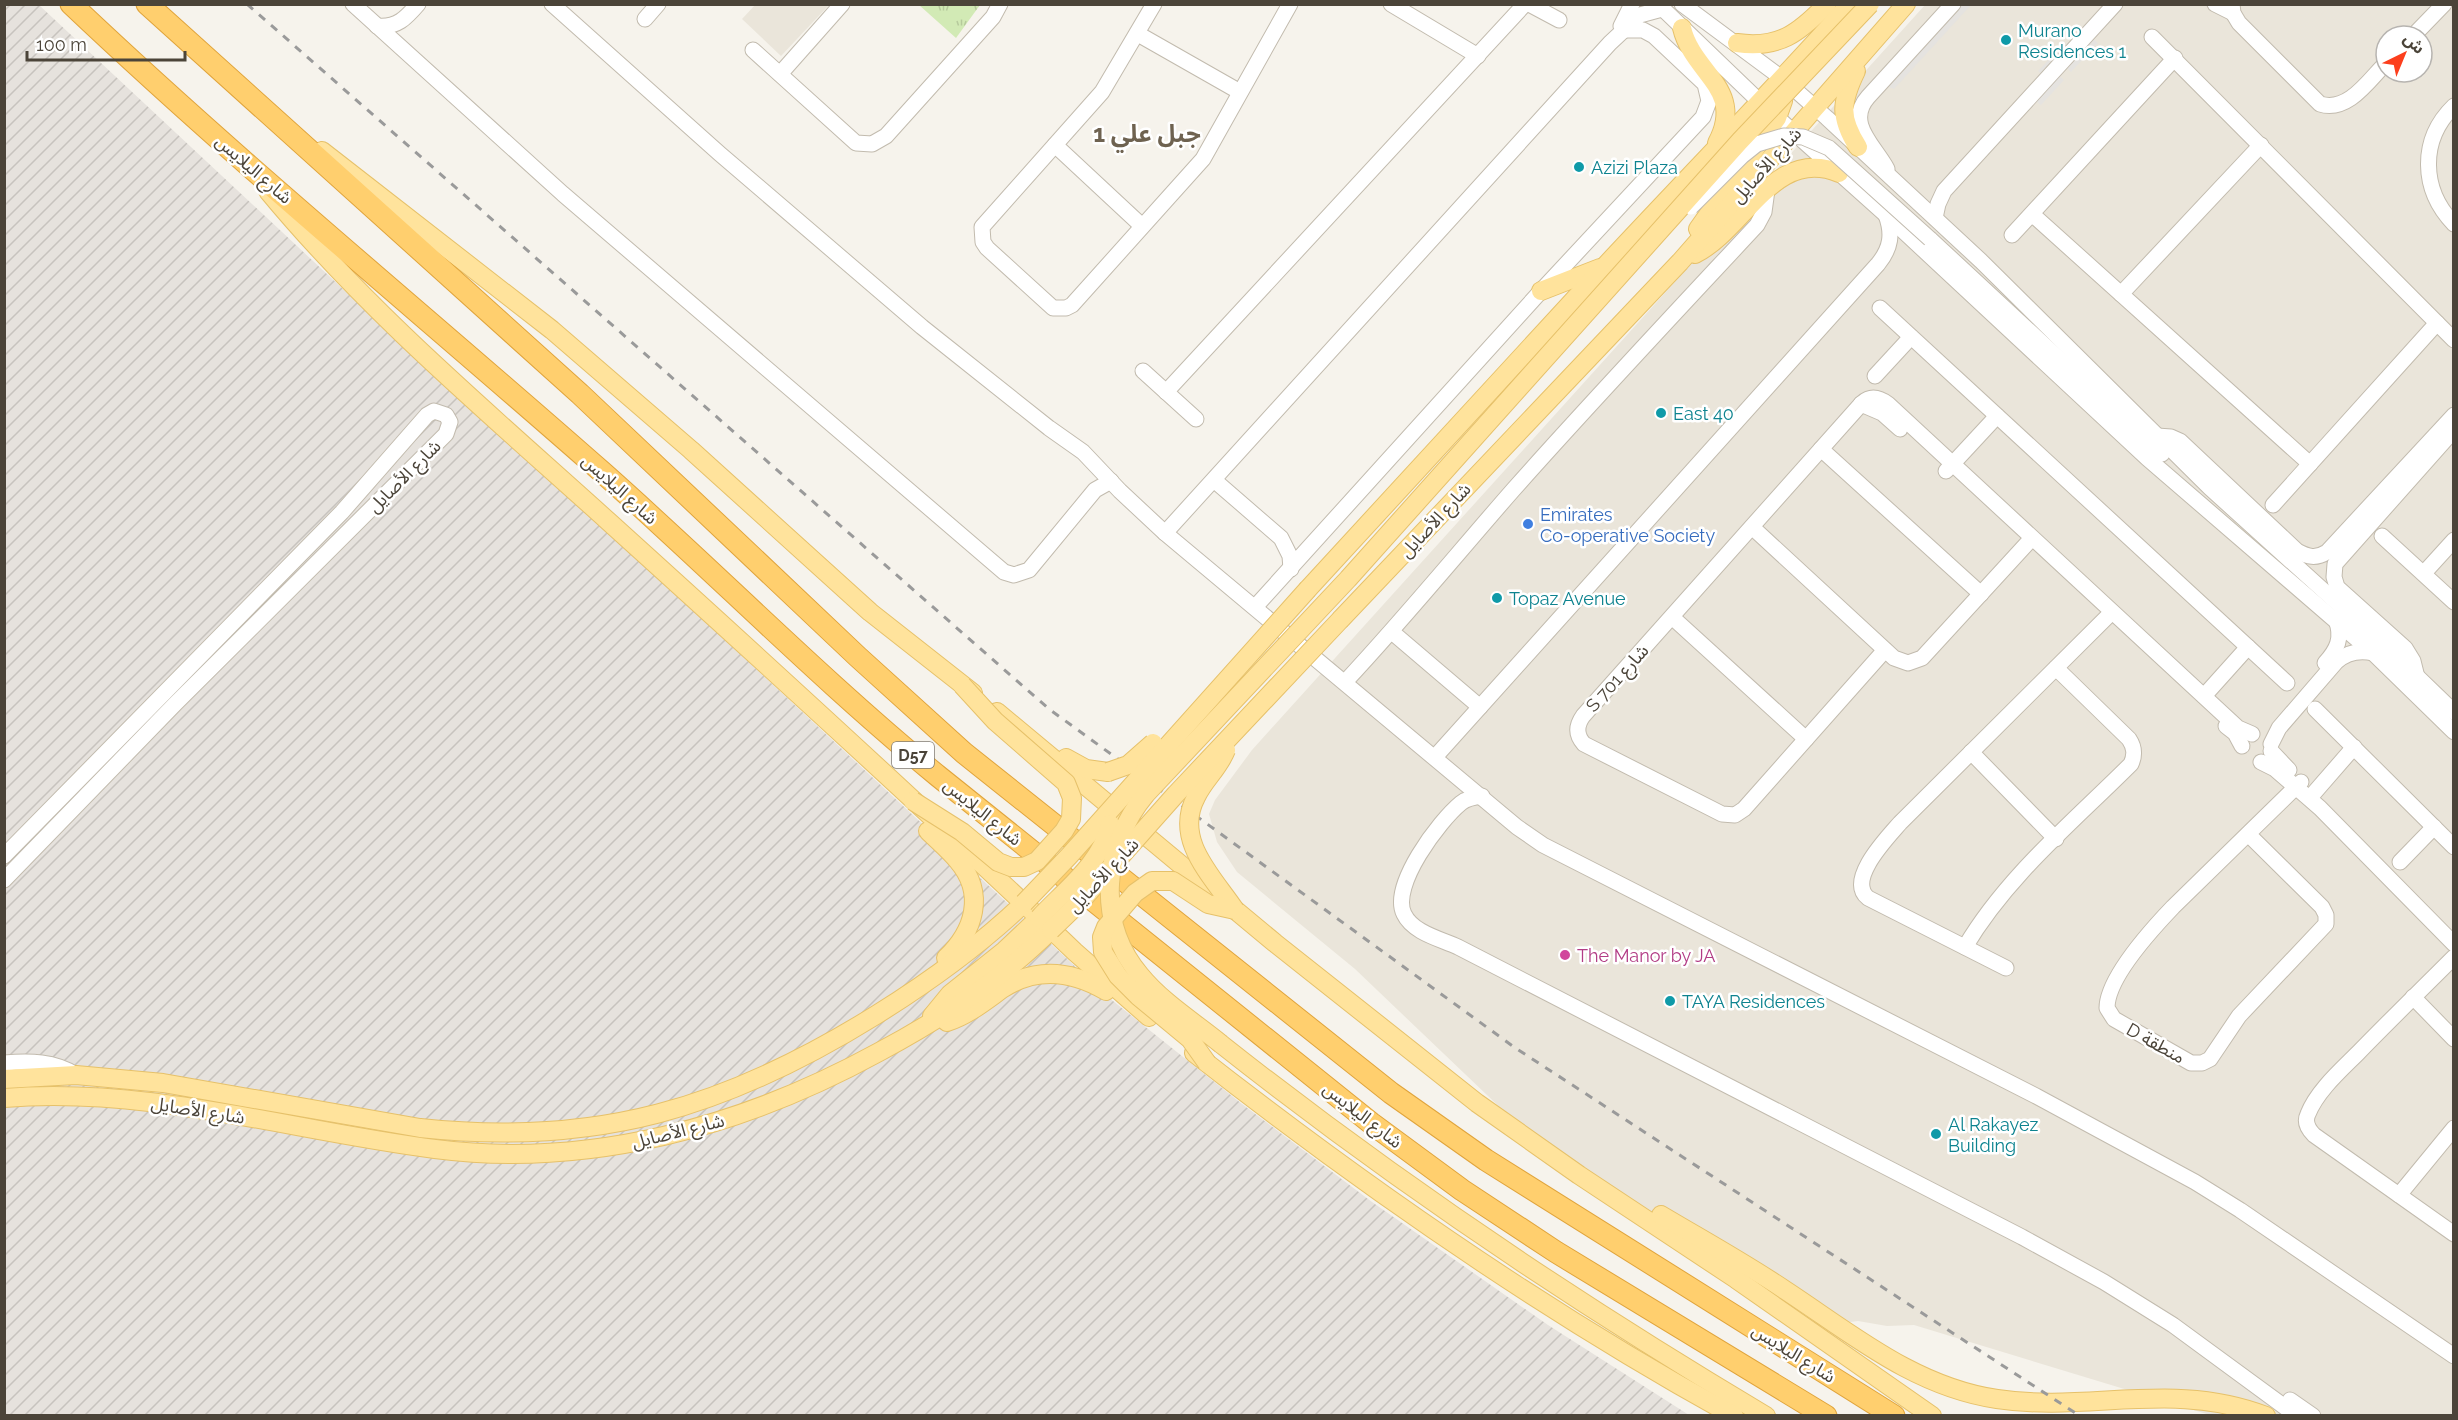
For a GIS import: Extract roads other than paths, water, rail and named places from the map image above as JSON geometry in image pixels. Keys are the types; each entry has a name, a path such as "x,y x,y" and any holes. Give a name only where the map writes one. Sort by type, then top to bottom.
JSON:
{"highway":[{"name":"شارع اليلايس","path":"71,4 238,155 642,507 884,731 1371,1123 1462,1190 1556,1252 1826,1416"},
{"name":"شارع اليلايس","path":"147,4 580,394 858,657 964,753 1392,1093 1486,1161 1894,1416"}],"main road":[{"path":"1737,43 1751,45 1785,40 1810,21 1827,4"},
{"name":"شارع الأصايل","path":"4,1079 76,1075 198,1088 431,1129 489,1133 569,1130 654,1116 741,1086 822,1046 928,980 985,939 1024,903 1069,856 1308,589 1605,266 1761,103 1850,4"},
{"path":"1766,1416 1557,1287 1465,1226 1329,1128 1148,984 1124,951 1114,925 1110,897 1112,861 1123,828 1146,794 1340,587 1740,141 1870,4"},
{"name":"شارع الأصايل","path":"1045,924 1143,833 1232,734 1680,262 1795,134 1906,4"},
{"path":"1682,27 1689,47 1716,82 1725,106 1725,121 1712,152"},
{"path":"1858,147 1846,126 1843,109 1847,90 1864,53"},
{"path":"1680,262 1712,208 1777,118 1783,100 1783,79"},
{"path":"273,119 353,173 552,330 691,450 840,586 1012,724 1235,910 1477,1103 1932,1416"},
{"path":"238,155 294,223 376,309 1147,1015 1316,1145 1420,1219 1562,1314 1734,1416"},
{"path":"1680,262 1702,251 1722,236 1786,173 1798,168 1819,167 1839,173"},
{"path":"1541,291 1605,266"},
{"path":"913,801 962,832 998,862 1011,867 1024,867 1036,861 1064,831 1071,819 1072,798 1066,783 995,722 962,685"},
{"path":"1012,724 1036,735 1079,766 1093,771 1108,771 1134,762 1172,724 1208,700"},
{"path":"1232,734 1218,766 1195,799 1189,825 1194,851 1235,910"},
{"path":"913,801 916,814 923,826 963,867 974,897 972,921 965,936 928,980"},
{"path":"927,1025 943,1001 1004,951 1045,924 1098,855 1109,827 1111,807"},
{"path":"1207,1063 1190,1039 1138,996 1118,976 1106,957 1102,937 1106,927 1135,893 1152,881 1173,881 1208,904 1235,910"},
{"path":"927,1025 957,1019 1019,980 1047,973 1066,974 1084,979 1147,1015"},
{"name":"شارع الأصايل","path":"4,1098 69,1096 162,1103 437,1149 498,1154 561,1152 630,1143 693,1129 748,1113 817,1084 927,1025"},
{"path":"1579,1175 1632,1198 1776,1284 1897,1364 1945,1386 1986,1397 2028,1402 2163,1397 2200,1399 2237,1406 2266,1416"}],"street":[{"path":"353,4 563,194 1004,572 1014,575 1029,570 1095,490 1111,481"},
{"path":"376,26 391,26 404,20 418,4"},
{"path":"552,4 720,154 922,327 1049,428 1078,447 1119,491 1165,533 1256,606 1517,827 1543,845 2036,1096 2194,1182 2240,1210 2454,1356"},
{"path":"645,19 658,4"},
{"path":"780,74 842,4"},
{"path":"753,50 856,142 872,144 886,136 993,17 1000,4"},
{"path":"1154,4 1102,92 986,221 981,235 987,248 1053,308 1066,308 1072,305 1203,159 1290,4"},
{"path":"1391,4 1478,56"},
{"path":"1166,392 1527,4 1559,20"},
{"path":"1610,44 1628,16 1632,4"},
{"path":"1682,4 1737,43 1816,108 1981,261 2210,488 2454,712"},
{"path":"1893,180 1880,156 1862,131 1858,120 1859,109 1953,4"},
{"path":"1935,218 1944,191 2115,4"},
{"path":"2215,4 2232,9 2239,23 2315,101 2326,106 2338,106 2348,100 2374,75"},
{"path":"2425,24 2444,4"},
{"path":"1165,533 1610,44 1640,15 1660,7 1777,118 1886,215 2199,505 2336,620 2454,732"},
{"path":"399,46 404,20"},
{"path":"1256,606 1541,291 1703,117 1710,101 1704,84 1654,36 1643,30 1624,30"},
{"path":"1138,34 1240,93"},
{"path":"2152,37 2454,340"},
{"path":"2012,236 2175,58"},
{"path":"2454,106 2437,127 2430,144 2428,162 2430,181 2436,198 2454,224"},
{"path":"1659,231 1696,203 1749,150 1775,137 1793,136 1812,139 1829,148 2193,481 2210,488"},
{"path":"1055,145 1142,226"},
{"path":"2121,294 2261,145"},
{"path":"1345,682 1392,632 1520,483 1633,357 1757,225 1764,212 1767,190"},
{"path":"1916,201 1931,198 1944,191"},
{"path":"2032,214 2310,464"},
{"path":"1435,756 1878,264 1890,246 1890,225 1886,215"},
{"path":"1880,308 2287,682"},
{"path":"2273,505 2437,324"},
{"path":"1875,376 1911,337"},
{"path":"1143,371 1196,419"},
{"name":"S 701 شارع","path":"1885,650 1741,812 1731,816 1722,814 1584,744 1578,734 1581,719 1869,398 1882,400 1949,467"},
{"name":"شارع الأصايل","path":"4,856 342,512 427,415 434,411 446,415 450,422 446,434 175,704 4,880"},
{"path":"2416,676 2413,661 2405,648 2340,591 2335,583 2335,564 2357,530 2454,415"},
{"path":"1998,416 1949,467 2238,728 2263,745 2275,769 2314,793 2454,932"},
{"path":"2157,436 2171,437 2180,441 2297,551 2306,556 2316,557 2324,554 2357,530 2454,430"},
{"path":"1821,449 1981,594"},
{"path":"1214,480 1281,538 1290,556 1291,569"},
{"path":"1752,526 1885,650 1901,662 1908,663 1922,658 2029,541"},
{"path":"2382,536 2454,602"},
{"path":"1281,538 1314,544"},
{"path":"2424,573 2454,540"},
{"path":"2110,614 2235,733 2247,759 2279,728 2336,662 2356,652 2373,653"},
{"path":"2006,968 1868,898 1862,893 1860,885 1869,864 1889,836 2110,614"},
{"path":"1672,616 1806,739"},
{"path":"2263,745 2274,723 2334,652 2340,637 2336,620"},
{"path":"1392,632 1480,707"},
{"path":"2204,696 2248,647"},
{"path":"1965,947 1999,897 2131,764 2134,751 2129,739 2056,668"},
{"path":"2315,709 2454,847"},
{"path":"2242,746 2245,738 2263,745"},
{"path":"2314,793 2354,747"},
{"path":"1971,752 2056,839"},
{"path":"2299,784 2454,944"},
{"name":"D منطقة","path":"2248,834 2322,907 2326,920 2321,931 2239,1016 2213,1056 2195,1064 2114,1019 2108,1013 2107,1002 2138,945 2173,907 2299,784"},
{"path":"1482,796 1466,800 1446,819 1412,869 1401,899 1402,912 1414,926 1469,952 2022,1237 2134,1299 2297,1416"},
{"path":"2400,862 2434,826"},
{"path":"2454,957 2342,1069 2313,1106 2306,1119 2307,1126 2314,1135 2454,1234"},
{"path":"2414,997 2454,1039"},
{"path":"4,1063 41,1063 60,1067 76,1075"},
{"path":"2399,1195 2454,1128"},
{"path":"2209,1351 2228,1358 2313,1416"}],"railway":[{"path":"247,4 1049,709 1514,1047 2080,1416"}],"place":[{"name":"Murano Residences 1","path":"2006,40"},
{"name":"Azizi Plaza","path":"1579,167"},
{"name":"East 40","path":"1661,413"},
{"name":"Emirates Co-operative Society","path":"1528,524"},
{"name":"Topaz Avenue","path":"1497,598"},
{"name":"The Manor by JA","path":"1565,955"},
{"name":"TAYA Residences","path":"1670,1001"},
{"name":"Al Rakayez Building","path":"1936,1134"}],"district":[{"name":"جبل علي 1","path":"1147,133"}]}
